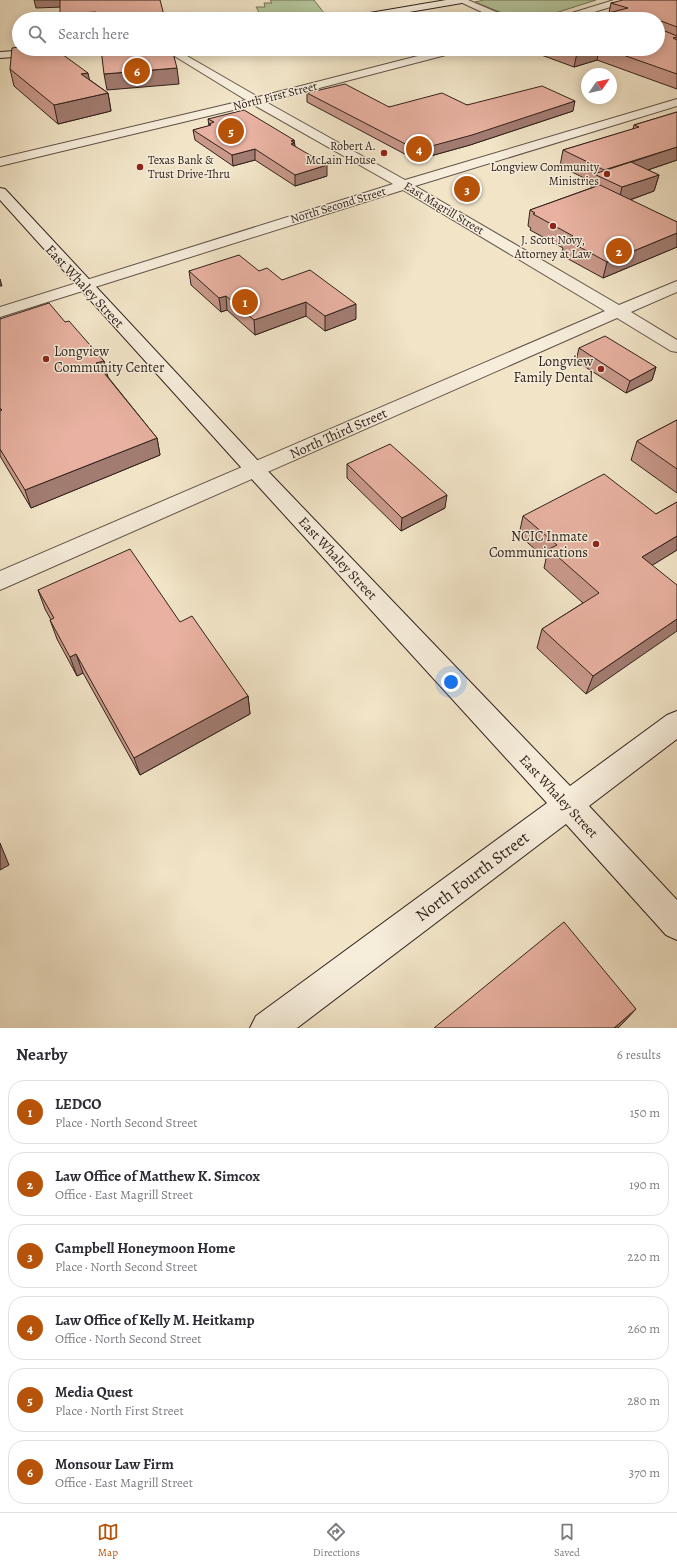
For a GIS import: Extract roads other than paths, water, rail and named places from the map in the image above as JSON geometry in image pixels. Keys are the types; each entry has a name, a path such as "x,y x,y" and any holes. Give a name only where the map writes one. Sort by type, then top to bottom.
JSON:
{"street":[{"path":"392,12 461,0 489,12"},
{"path":"581,12 624,0"},
{"path":"0,56 12,55"},
{"name":"East Magrill Street","path":"180,56 404,185 677,346"},
{"name":"North First Street","path":"0,162 256,101 429,56"},
{"name":"North Second Street","path":"0,312 404,185 677,102"},
{"name":"East Whaley Street","path":"0,192 255,470 677,924"},
{"name":"North Third Street","path":"0,581 677,286"},
{"name":"North Fourth Street","path":"268,1028 677,723"}],"place":[{"name":"Monsour Law Firm","path":"137,71"},
{"name":"Media Quest","path":"231,131"},
{"name":"Law Office of Kelly M. Heitkamp","path":"419,149"},
{"name":"Robert A. McLain House","path":"384,153"},
{"name":"Texas Bank & Trust Drive-Thru","path":"140,167"},
{"name":"Longview Community Ministries","path":"607,174"},
{"name":"Campbell Honeymoon Home","path":"467,189"},
{"name":"J. Scott Novy, Attorney at Law","path":"553,226"},
{"name":"Law Office of Matthew K. Simcox","path":"619,251"},
{"name":"LEDCO","path":"245,302"},
{"name":"Longview Community Center","path":"46,359"},
{"name":"Longview Family Dental","path":"601,369"},
{"name":"NCIC Inmate Communications","path":"596,544"}]}
